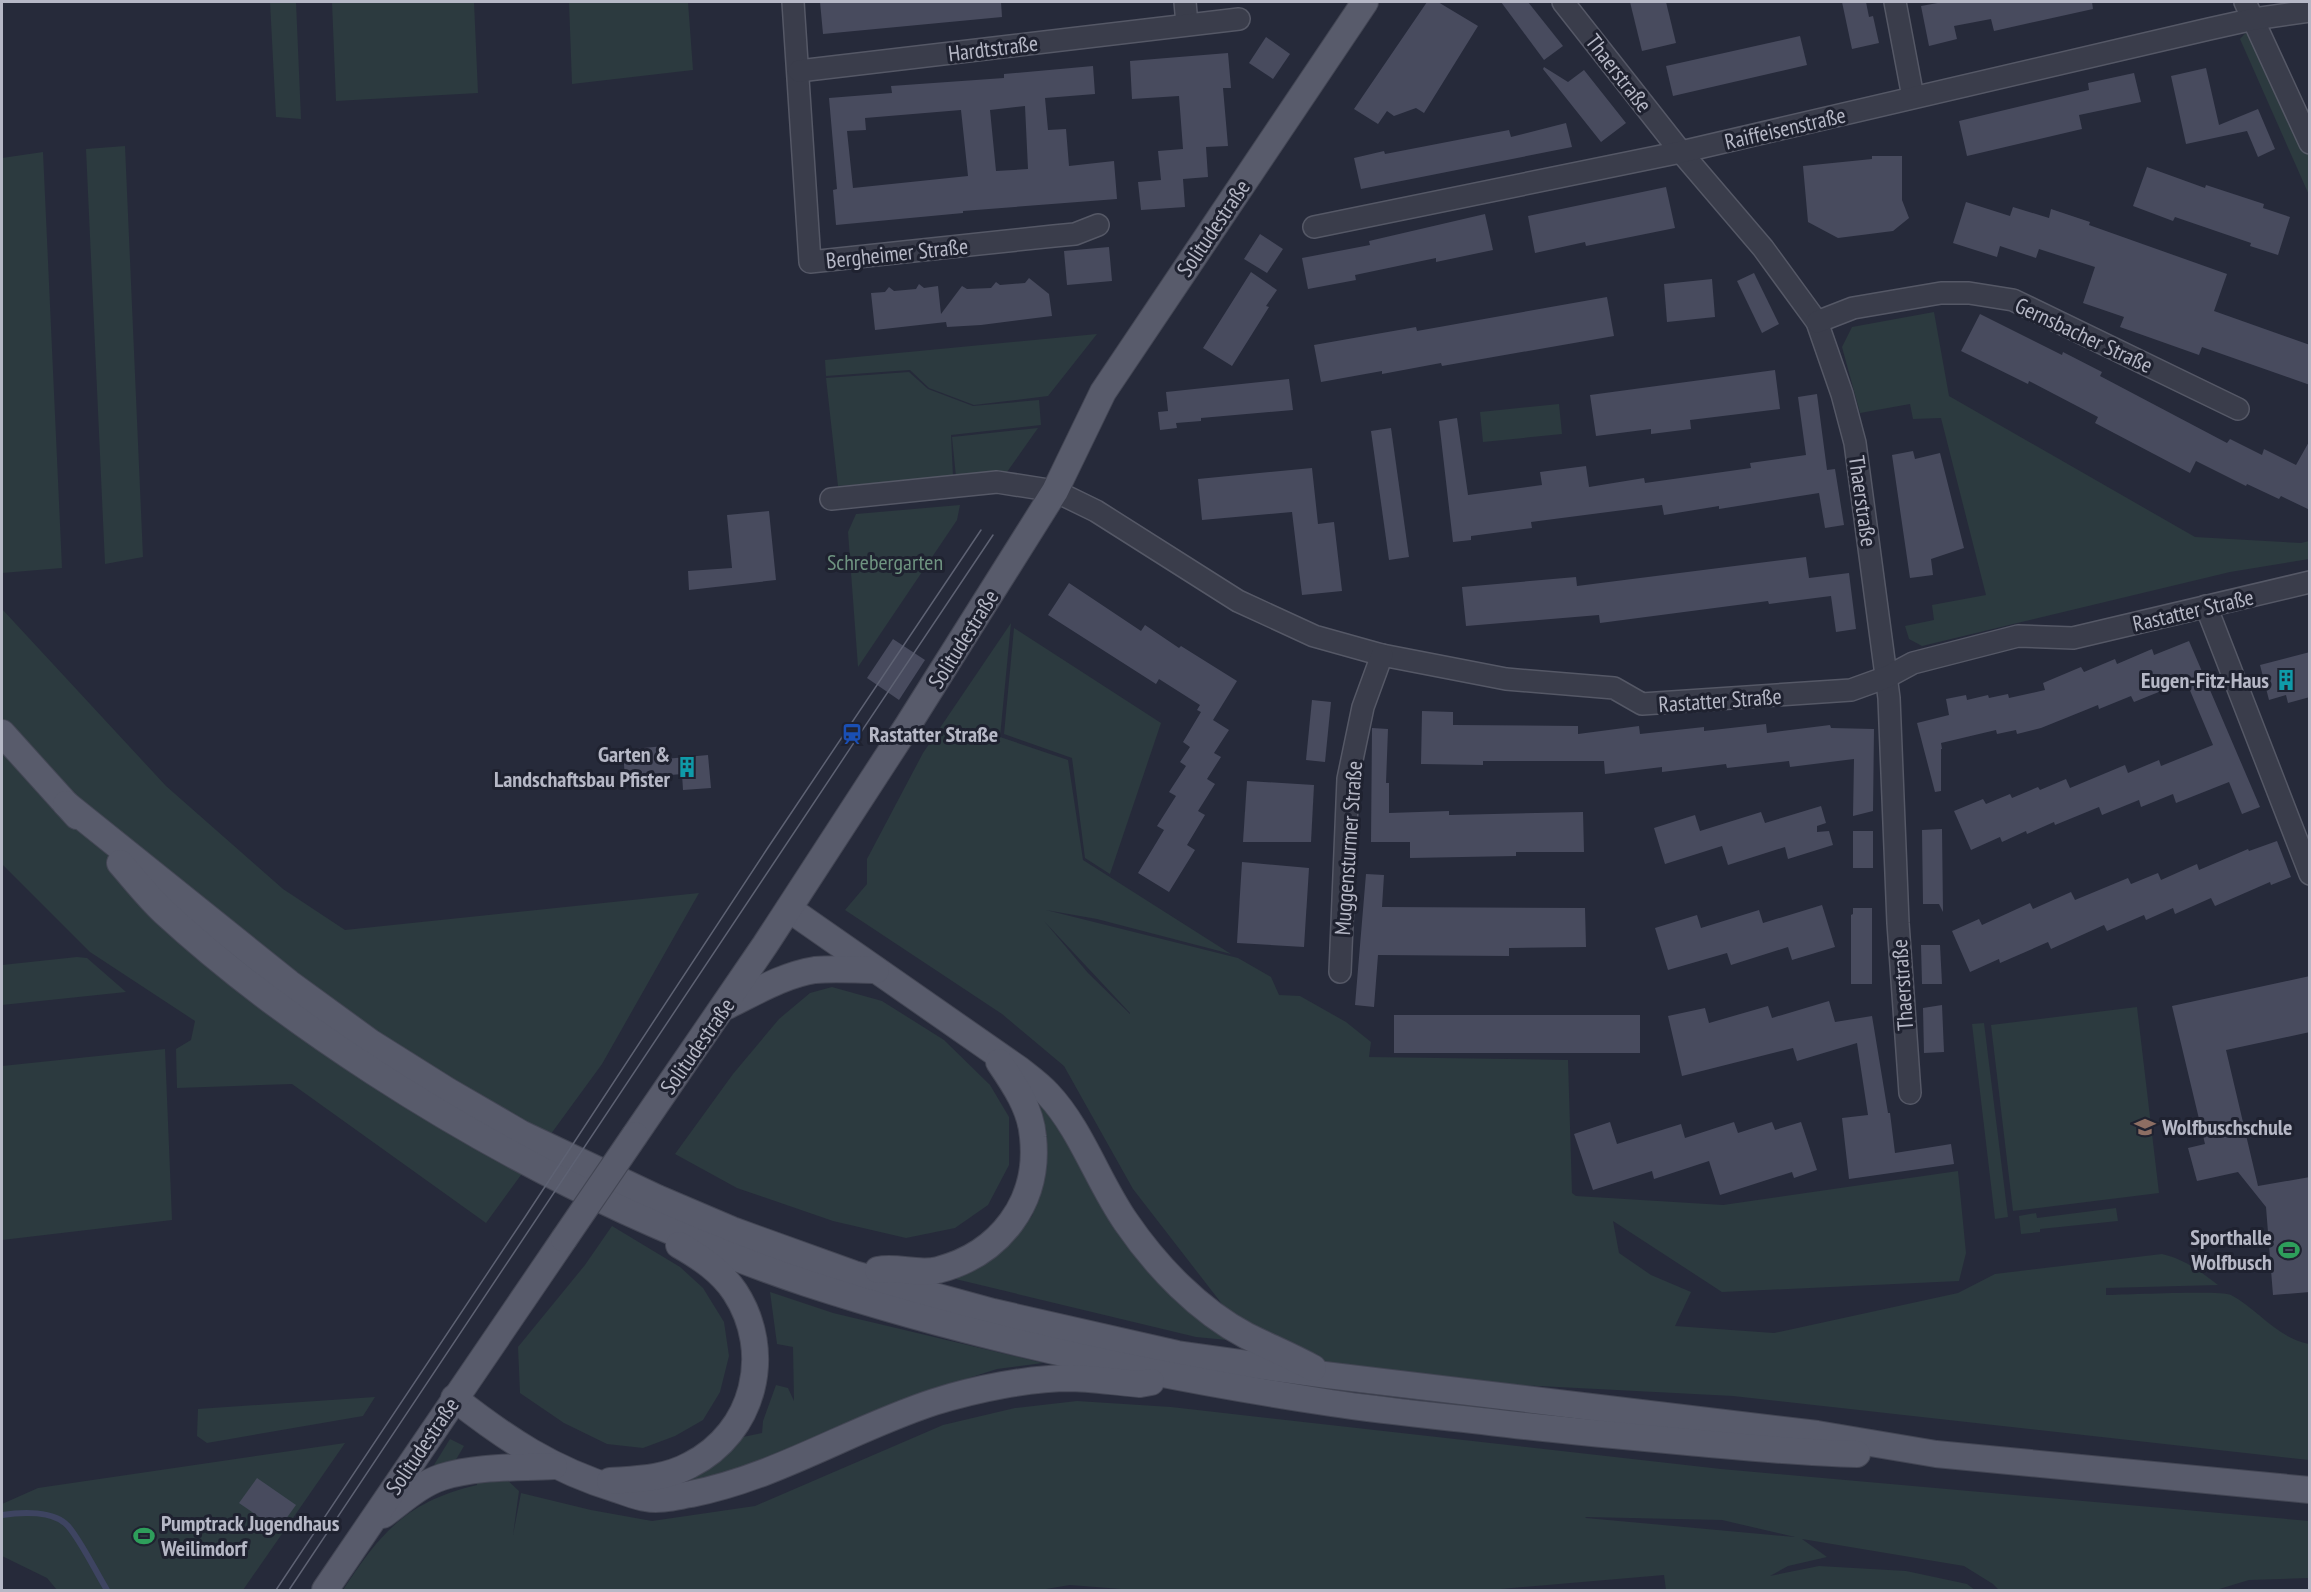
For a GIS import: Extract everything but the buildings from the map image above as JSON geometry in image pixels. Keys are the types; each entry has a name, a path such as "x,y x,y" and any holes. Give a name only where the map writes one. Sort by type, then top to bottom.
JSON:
{"main road":[{"name":"Solitudestraße","path":"325,1590 789,909 1055,491 1103,392 1365,2"},
{"path":"2,732 162,909 273,1003 415,1099 544,1171 657,1224 802,1281 868,1302 1012,1341 1180,1378 1336,1404 1565,1430 1806,1453 1936,1454"},
{"path":"66,804 289,983 370,1042 448,1091 522,1134 647,1194 732,1230 854,1274 993,1312 1177,1354 1326,1375 1817,1434 1936,1454 2310,1490"},
{"path":"789,909 1020,1070 1048,1094 1068,1122 1125,1221 1152,1256 1178,1283 1210,1311 1246,1335 1326,1375"},
{"path":"723,1008 797,974 830,969 876,970"},
{"path":"854,1274 884,1269 902,1272 936,1270 961,1262 984,1250 1004,1233 1019,1211 1030,1182 1033,1135 1017,1088 992,1052"},
{"path":"591,1481 657,1478 690,1466 713,1451 730,1435 749,1397 755,1377 756,1355 751,1331 745,1310 735,1292 702,1258 676,1243 657,1224"},
{"path":"454,1398 517,1445 554,1466 591,1481 648,1499 713,1490 756,1476 907,1412 934,1402 981,1390 1025,1382 1072,1378 1140,1384 1180,1378"},
{"path":"368,1526 422,1487 441,1478 489,1470 554,1466"}],"street":[{"name":"Bergheimer Straße","path":"793,2 810,261 1075,234 1098,225"},
{"path":"1185,2 1187,24"},
{"name":"Thaerstraße","path":"1563,2 1681,152 1763,248 1817,322 1842,394 1855,443 1887,677 1898,923 1910,1093"},
{"path":"1895,2 1913,97"},
{"path":"2249,10 2310,143"},
{"name":"Raiffeisenstraße","path":"1314,226 1681,152 1913,97 2249,10 2310,11"},
{"name":"Hardtstraße","path":"798,71 1239,19"},
{"name":"Gernsbacher Straße","path":"1817,322 1853,308 1941,293 1969,293 2013,300 2238,409"},
{"path":"831,499 997,482 1055,491"},
{"name":"Rastatter Straße","path":"1055,491 1096,511 1238,601 1314,636 1382,655 1506,678 1614,688 1642,704 1851,690 1887,677 1913,663 2018,636 2073,638 2310,582"},
{"path":"2206,606 2310,874"},
{"name":"Muggensturmer Straße","path":"1340,972 1348,779 1364,706 1382,655"}],"green space":[{"path":"270,2 296,2 301,119 276,117"},
{"path":"332,2 474,2 478,93 336,101"},
{"path":"569,2 688,2 693,70 572,84"},
{"path":"2253,25 2309,154 2309,195 2240,39"},
{"path":"125,146 143,557 105,564 86,149"},
{"path":"43,152 62,568 2,573 2,158"},
{"path":"1934,312 1949,396 2195,537 2301,543 2309,541 2309,559 2230,572 1922,646 1909,639 1905,626 1934,620 1932,605 1986,595 1941,418 1913,419 1910,404 1860,413 1842,347 1852,327"},
{"path":"1097,334 1048,396 974,405 929,388 910,370 826,376 825,360"},
{"path":"909,372 928,389 973,406 1039,400 1041,425 951,435 953,477 838,486 826,378"},
{"path":"1559,404 1562,434 1483,442 1480,412"},
{"path":"1038,428 1007,472 956,477 952,437"},
{"name":"Schrebergarten","path":"960,505 957,520 858,667 848,532 856,514"},
{"path":"2,609 166,786 283,889 345,930 699,893 602,1064 486,1223 292,1084 177,1088 176,1049 191,1040 195,1021 90,952 2,864"},
{"path":"1011,623 1000,737 1068,760 1083,860 1231,954 1097,919 1046,910 1238,958 1271,977 1279,995 1300,996 1346,1022 1371,1042 1369,1057 1568,1060 1572,1193 1576,1196 1723,1205 1958,1171 1966,1253 1959,1281 1722,1292 1613,1221 1619,1253 1651,1275 1691,1292 1675,1326 1774,1333 1958,1293 1995,1274 2162,1254 2185,1262 2218,1285 2106,1288 2106,1295 2192,1293 2231,1295 2287,1336 2309,1344 2309,1460 1733,1396 1326,1375 1246,1335 1133,1189 1064,1066 1002,1014 845,910 867,884 867,859 923,753","holes":["1044,921 1130,1013 1088,973"]},
{"path":"1014,628 1161,723 1110,874 1085,858 1072,758 1004,734"},
{"path":"77,957 87,958 126,992 2,1005 2,965"},
{"path":"832,987 882,1001 944,1040 990,1085 1009,1117 1009,1165 988,1205 955,1228 906,1238 833,1221 737,1188 675,1154 733,1074 779,1019 810,993"},
{"path":"2137,1007 2159,1193 2013,1211 1991,1025"},
{"path":"1984,1023 2008,1217 1995,1219 1972,1024"},
{"path":"165,1049 172,1220 2,1240 2,1066"},
{"path":"1039,1101 1238,1341 1196,1337 947,1277 1005,1248 1032,1216 1043,1182 1045,1136"},
{"path":"2116,1208 2118,1221 2040,1229 2040,1232 2021,1234 2019,1216 2036,1213 2037,1218"},
{"path":"612,1226 680,1267 703,1288 724,1322 729,1356 720,1392 703,1420 675,1436 643,1448 607,1444 564,1423 520,1393 518,1347 585,1265"},
{"path":"770,1292 833,1313 1043,1363 997,1369 934,1389 777,1456 720,1475 690,1481 719,1460 743,1437 762,1433 763,1421 776,1385 788,1388 794,1401 793,1347 777,1344"},
{"path":"375,1397 363,1416 207,1443 197,1436 198,1409"},
{"path":"1077,1401 1171,1407 1721,1469 2310,1521 2309,1578 2249,1580 2216,1590 1999,1590 1964,1566 1802,1539 1827,1557 1788,1566 1770,1576 1819,1566 1906,1571 1967,1584 1975,1590 1666,1590 1664,1575 1489,1590 1134,1590 1070,1585 1040,1590 343,1590 370,1552 398,1522 431,1500 477,1485 476,1477 504,1477 519,1491 513,1535 521,1493 591,1510 652,1521 755,1506 943,1425 1015,1408","holes":["1585,1517 1722,1520 1795,1537"]},
{"path":"450,1439 464,1446 454,1463 429,1473"},
{"path":"345,1443 243,1590 57,1590 47,1578 2,1556 2,1504 38,1488"}],"waterway":[{"path":"2,1515 37,1513 62,1521 78,1540 107,1590"}],"tram line":[{"path":"276,1590 981,530"},
{"path":"289,1590 993,535"}],"place":[{"name":"Eugen-Fitz-Haus","path":"2286,680"},
{"name":"Rastatter Straße","path":"852,734"},
{"name":"Garten & Landschaftsbau Pfister","path":"687,767"},
{"name":"Wolfbuschschule","path":"2145,1127"},
{"name":"Sporthalle Wolfbusch","path":"2289,1250"},
{"name":"Pumptrack Jugendhaus Weilimdorf","path":"144,1536"}]}
